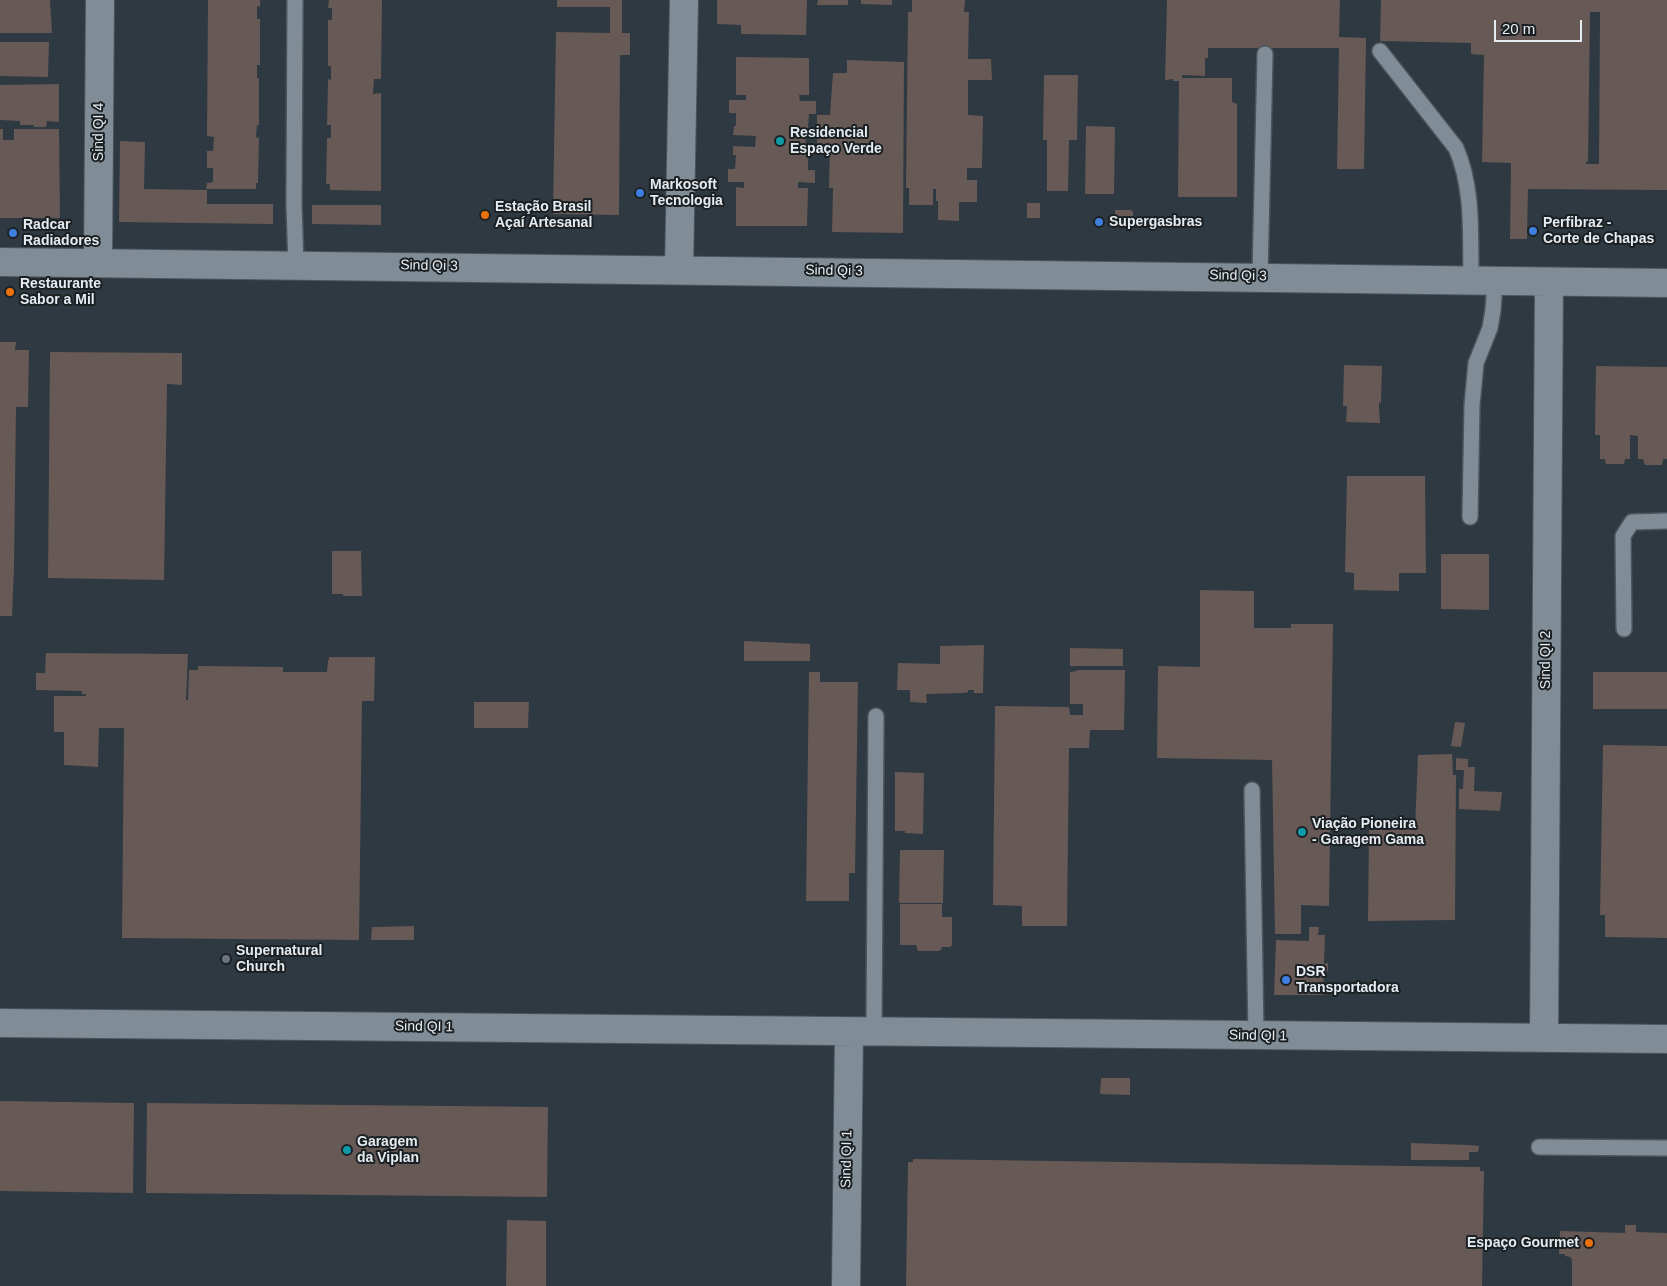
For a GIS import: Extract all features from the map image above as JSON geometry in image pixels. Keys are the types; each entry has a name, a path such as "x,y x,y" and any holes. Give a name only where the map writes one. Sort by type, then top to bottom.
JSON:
{"street":[{"name":"Sind QI 4","path":"98,263 100,0"},
{"path":"679,270 684,0"},
{"name":"Sind Qi 3","path":"0,262 1667,283"},
{"name":"Sind QI 2","path":"1544,1038 1549,282"},
{"name":"Sind QI 1","path":"0,1023 1667,1039"},
{"name":"Sind QI 1","path":"846,1286 861,1032"}],"lane":[{"path":"295,0 294,205 296,265"},
{"path":"1380,51 1456,148 1463,163 1483,281 1493,310 1490,328 1476,363 1472,405 1470,517"},
{"path":"1260,277 1265,54"},
{"path":"1624,629 1623,536 1632,522 1667,521"},
{"path":"861,1032 876,716"},
{"path":"1252,790 1256,1036"},
{"path":"1539,1147 1667,1148"}],"building":[{"path":"0,0 50,0 52,33 0,33"},
{"path":"208,0 260,0 260,7 257,6 257,19 260,19 260,65 257,65 257,78 259,78 259,125 257,125 256,137 259,138 258,183 256,183 256,189 206,189 207,183 213,182 213,168 207,168 207,151 213,151 214,137 207,136"},
{"path":"329,0 382,0 381,79 374,79 373,94 381,93 381,191 330,190 330,184 326,184 327,138 331,138 331,125 327,125 328,79 331,80 331,66 328,66 328,20 332,20 332,8 328,8"},
{"path":"557,0 622,0 622,33 630,33 630,55 620,55 619,215 553,214 556,32 610,33 610,7 557,7"},
{"path":"717,0 807,0 806,35 741,34 741,25 717,24"},
{"path":"818,0 848,0 848,5 817,5"},
{"path":"861,0 892,0 892,5 861,4"},
{"path":"912,0 965,0 964,12 969,12 968,59 991,59 992,80 968,80 968,115 983,116 982,168 967,168 967,180 977,180 977,202 959,202 959,221 938,220 936,189 933,189 933,205 909,205 909,188 906,188 908,12 912,12"},
{"path":"1167,0 1340,0 1339,37 1366,38 1364,169 1337,169 1339,48 1208,48 1208,58 1205,58 1205,76 1182,75 1182,78 1232,78 1232,102 1237,104 1237,197 1178,197 1179,81 1173,81 1173,79 1165,80"},
{"path":"1381,0 1667,0 1667,190 1528,189 1527,239 1510,239 1511,163 1482,162 1484,55 1471,54 1471,43 1380,41","holes":["1590,12 1600,12 1599,164 1586,164 1586,161 1588,162"]},
{"path":"0,42 49,42 48,77 0,76"},
{"name":"Residencial Espaço Verde","path":"736,57 809,58 809,95 799,95 800,101 816,101 816,114 809,114 808,128 811,127 811,136 806,136 805,148 810,148 808,170 815,170 815,183 798,182 798,188 808,188 807,226 736,226 736,187 744,188 744,182 728,182 728,169 735,169 736,155 733,155 733,146 755,147 756,136 733,135 734,126 736,126 736,113 729,113 729,100 746,100 746,95 736,95"},
{"path":"847,60 904,62 903,233 832,232 833,188 829,188 830,144 817,144 817,115 830,115 833,73 847,73"},
{"path":"1044,75 1078,75 1077,140 1069,140 1068,191 1047,191 1047,140 1043,140"},
{"path":"59,84 59,122 47,121 46,127 34,127 34,125 20,125 20,121 0,120 0,85"},
{"path":"1086,126 1115,127 1114,194 1085,194"},
{"path":"0,129 3,129 3,140 14,140 14,129 59,129 60,218 0,218"},
{"path":"120,141 145,142 144,189 207,190 207,204 273,204 273,224 119,222"},
{"path":"1027,203 1040,203 1040,218 1027,218"},
{"path":"312,205 381,205 381,225 312,224"},
{"path":"1115,210 1131,210 1133,212 1133,227 1115,226"},
{"path":"0,342 16,342 15,350 29,350 28,407 16,407 12,616 0,616"},
{"path":"50,352 182,353 182,385 167,384 164,580 48,578"},
{"path":"1344,365 1382,366 1381,403 1379,402 1380,423 1346,422 1347,406 1343,406"},
{"path":"1596,366 1667,367 1667,459 1663,459 1662,465 1645,465 1643,459 1638,459 1638,436 1630,435 1630,459 1625,459 1624,464 1606,464 1605,459 1600,459 1600,435 1595,435"},
{"path":"1347,476 1425,476 1426,573 1399,573 1399,591 1354,590 1354,573 1345,572"},
{"path":"332,551 361,551 362,596 332,594"},
{"path":"1441,554 1489,554 1489,610 1441,609"},
{"name":"Viação Pioneira - Garagem Gama","path":"1200,590 1254,591 1254,628 1291,628 1291,624 1333,624 1329,906 1301,905 1301,934 1275,934 1272,760 1157,758 1158,666 1200,667"},
{"path":"744,641 810,644 810,661 744,661"},
{"path":"984,645 983,693 974,693 974,690 968,690 968,693 926,694 927,703 910,702 910,690 897,690 898,663 940,664 940,646"},
{"path":"1070,648 1123,649 1123,666 1070,666"},
{"path":"46,653 188,654 186,700 188,700 189,670 198,670 198,666 283,667 283,672 327,672 329,657 375,657 374,701 362,701 359,940 122,938 124,728 99,728 98,767 64,765 64,732 54,732 54,696 86,696 86,694 82,694 82,691 36,690 36,673 45,673"},
{"path":"1077,670 1125,670 1124,730 1090,730 1089,748 1069,748 1067,926 1022,926 1022,906 993,905 995,706 1069,707 1070,715 1083,715 1083,704 1070,704 1070,672"},
{"path":"809,672 820,672 820,682 858,682 855,873 849,873 849,901 806,901"},
{"path":"1593,672 1667,672 1667,709 1593,709"},
{"path":"474,702 529,702 528,728 474,728"},
{"path":"1455,722 1465,723 1461,747 1451,746"},
{"path":"1603,745 1667,746 1667,938 1605,937 1605,915 1600,915"},
{"path":"1452,754 1453,775 1456,775 1455,920 1368,921 1369,830 1415,829 1418,755"},
{"path":"1456,758 1468,759 1468,767 1475,767 1474,791 1502,792 1500,811 1459,809 1459,789 1463,789 1464,770 1456,770"},
{"path":"895,772 924,773 923,834 895,831"},
{"path":"900,850 944,850 943,903 899,903"},
{"path":"900,904 942,904 942,917 952,917 952,945 950,947 941,947 942,949 939,951 918,951 916,945 900,945"},
{"path":"414,926 414,940 371,940 372,927"},
{"path":"1309,927 1319,927 1318,935 1325,935 1324,964 1328,963 1328,971 1324,971 1323,995 1274,995 1276,940 1309,941"},
{"path":"1101,1078 1130,1078 1130,1095 1100,1094"},
{"path":"0,1101 134,1103 133,1193 0,1191"},
{"name":"Garagem da Viplan","path":"147,1103 548,1107 547,1197 146,1193"},
{"path":"1411,1143 1479,1147 1478,1152 1469,1152 1469,1160 1411,1160"},
{"path":"913,1159 1480,1167 1480,1171 1484,1171 1482,1286 906,1286 908,1162 913,1162"},
{"path":"507,1220 546,1221 546,1286 506,1286"},
{"path":"1625,1225 1636,1225 1636,1232 1667,1233 1667,1286 1572,1286 1572,1259 1565,1256 1565,1254 1559,1254 1560,1231 1625,1233"}],"place":[{"name":"Residencial Espaço Verde","path":"780,141"},
{"name":"Markosoft Tecnologia","path":"640,193"},
{"name":"Estação Brasil Açaí Artesanal","path":"485,215"},
{"name":"Supergasbras","path":"1099,222"},
{"name":"Perfibraz - Corte de Chapas","path":"1533,231"},
{"name":"Radcar Radiadores","path":"13,233"},
{"name":"Restaurante Sabor a Mil","path":"10,292"},
{"name":"Viação Pioneira - Garagem Gama","path":"1302,832"},
{"name":"Supernatural Church","path":"226,959"},
{"name":"DSR Transportadora","path":"1286,980"},
{"name":"Garagem da Viplan","path":"347,1150"},
{"name":"Espaço Gourmet","path":"1589,1243"}]}
